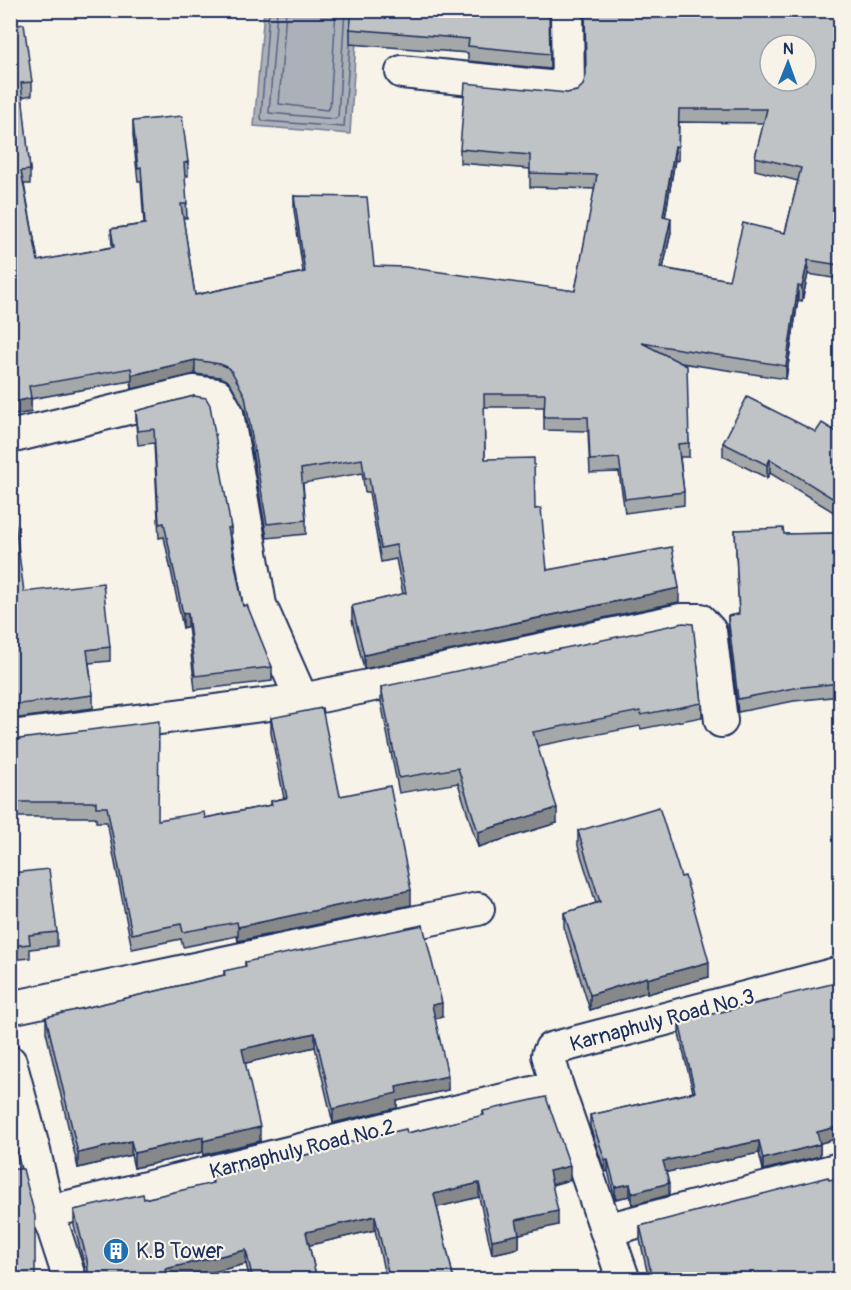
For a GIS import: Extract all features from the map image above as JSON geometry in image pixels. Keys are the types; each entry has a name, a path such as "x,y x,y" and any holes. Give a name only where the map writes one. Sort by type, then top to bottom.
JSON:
{"street":[{"path":"402,72 568,89 567,10"},
{"path":"10,437 193,392 217,395 227,413 260,605 302,700"},
{"path":"10,737 302,700 681,620 700,620 710,631 721,721"},
{"path":"10,1008 478,909"},
{"name":"Karnaphuly Road No.3","path":"621,1279 557,1087 548,1055 551,1049 840,973"},
{"path":"10,1062 22,1150 48,1212 69,1280"},
{"name":"Karnaphuly Road No.2","path":"48,1212 557,1087"},
{"path":"606,1230 840,1169"}],"water":[{"path":"264,11 358,11 350,134 254,126"}],"building":[{"path":"352,10 549,10 550,54 468,46 469,39 350,29"},
{"path":"585,10 840,10 840,265 808,260 802,287 798,286 786,366 642,343 687,366 689,443 678,444 684,492 625,499 619,458 590,460 588,417 544,417 545,394 484,394 485,459 534,458 535,509 541,508 547,570 672,547 679,588 364,655 352,606 406,593 396,545 381,548 369,478 365,479 362,459 301,469 306,520 267,524 245,396 227,367 195,360 132,375 131,368 29,386 31,398 10,403 10,26 24,24 32,82 21,83 30,170 21,171 38,261 114,247 111,229 145,224 141,167 138,168 133,121 182,116 188,162 184,163 187,204 181,204 195,295 305,272 294,196 367,197 374,266 405,267 575,291 597,175 530,173 530,155 460,149 465,83 567,93 577,91 583,85 586,75","holes":["679,109 767,109 755,157 801,168 785,233 743,223 729,280 660,268 671,218 663,216 675,146 678,147"]},
{"path":"194,396 206,398 210,405 231,528 228,528 243,606 247,605 272,667 195,676 188,613 183,614 164,523 159,524 154,429 138,431 136,411"},
{"path":"747,397 816,432 822,423 840,434 840,503 770,459 767,465 723,443"},
{"path":"10,523 15,523 24,592 103,583 110,647 87,650 93,695 12,705 12,693 10,693"},
{"path":"783,528 784,534 840,533 840,683 794,688 738,699 728,616 739,614 735,530"},
{"path":"683,623 693,624 702,703 641,715 640,711 533,732 557,808 478,832 458,768 399,778 381,687"},
{"path":"322,708 340,796 390,786 411,890 238,927 237,922 183,932 181,924 132,934 107,807 96,807 96,802 12,802 12,740 159,721 158,820 204,812 205,818 272,805 271,801 287,798 271,718"},
{"path":"659,807 681,877 685,876 709,962 647,979 647,977 590,995 564,913 600,902 578,831"},
{"path":"49,869 57,932 29,935 30,944 10,946 12,873"},
{"path":"423,925 442,1003 432,1005 448,1076 396,1087 397,1093 333,1109 315,1033 242,1049 260,1127 203,1141 203,1137 134,1153 131,1141 78,1153 46,1017 225,975 224,971 246,966 245,962"},
{"path":"840,982 840,1126 817,1132 820,1144 763,1159 759,1141 663,1161 669,1183 632,1193 630,1184 615,1187 608,1160 605,1160 590,1115 695,1092 679,1022"},
{"path":"546,1097 570,1166 549,1171 558,1211 516,1220 519,1234 492,1240 479,1183 434,1194 454,1280 390,1280 375,1216 306,1232 317,1280 253,1280 246,1250 165,1269 167,1280 89,1279 87,1260 74,1210 143,1194 144,1199 213,1183 212,1176 342,1147 341,1144 406,1129 407,1133 484,1115 483,1111"},
{"path":"10,1169 23,1169 35,1216 35,1280 10,1280"},
{"path":"828,1177 829,1180 840,1178 840,1280 653,1280 640,1226"}],"place":[{"name":"K.B Tower","path":"116,1251"}]}
